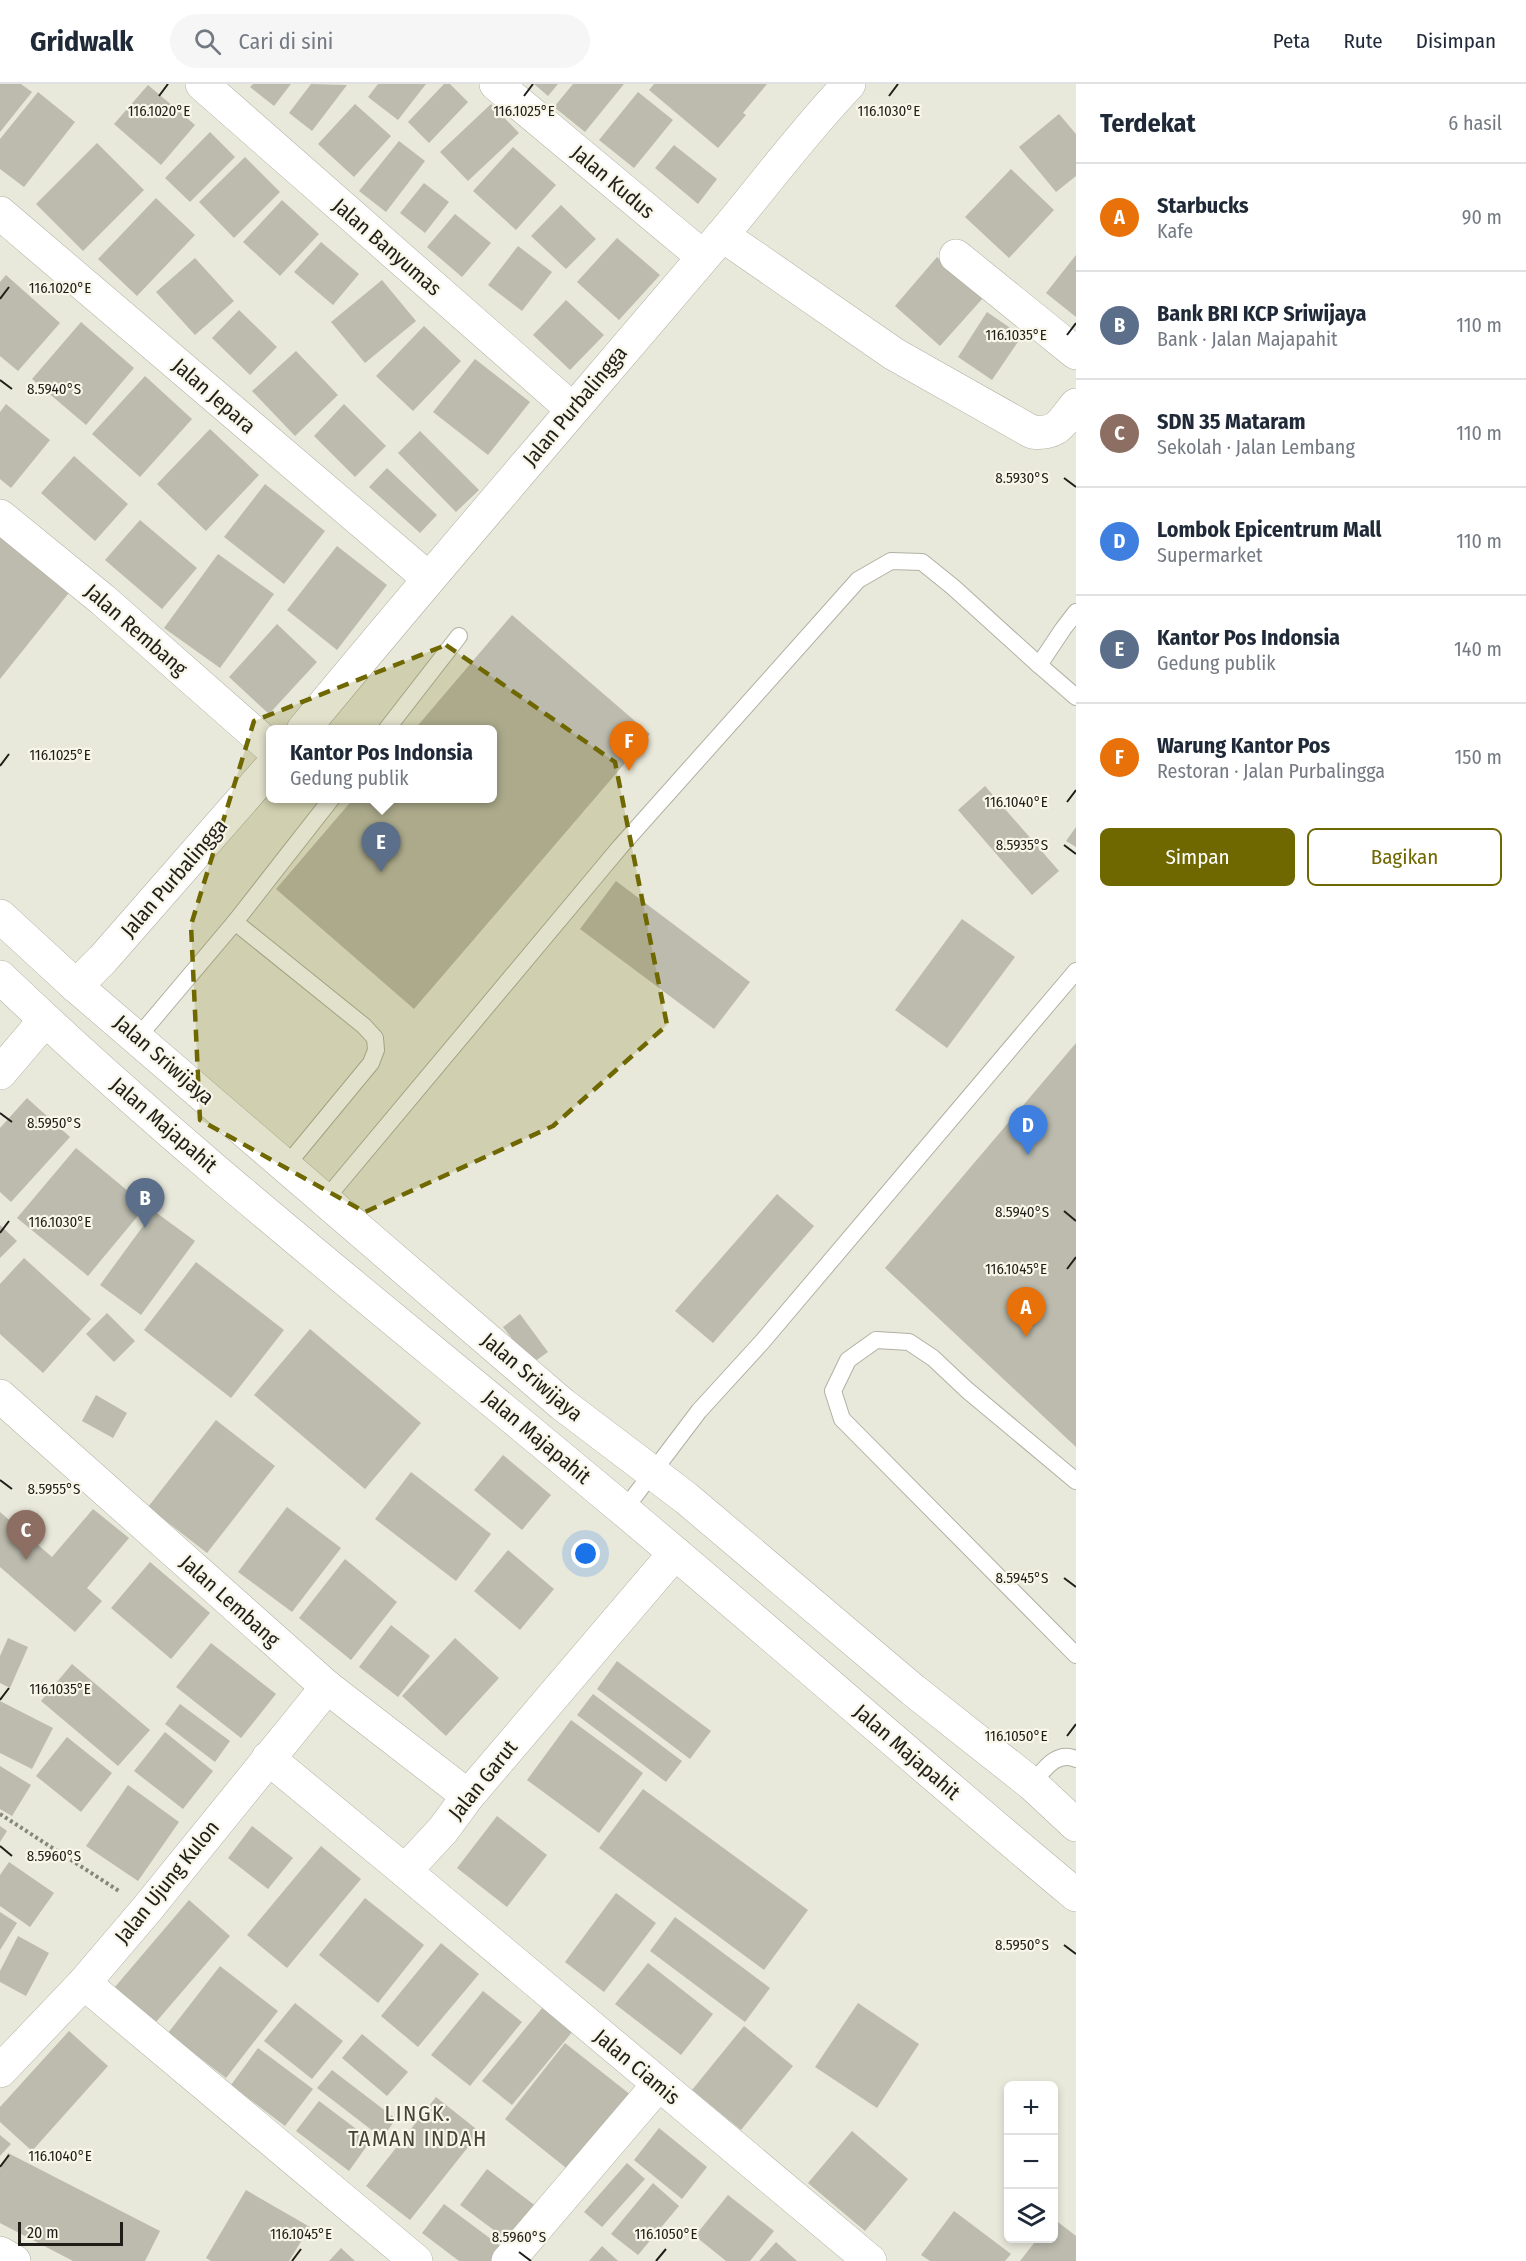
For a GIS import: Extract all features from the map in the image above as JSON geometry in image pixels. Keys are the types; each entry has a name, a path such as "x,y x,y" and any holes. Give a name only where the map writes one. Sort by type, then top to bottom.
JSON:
{"street":[{"name":"Jalan Banyumas","path":"202,84 572,409"},
{"name":"Jalan Kudus","path":"496,84 712,246 894,354 1032,432 1044,434 1056,430 1076,405"},
{"name":"Jalan Purbalingga","path":"306,725 428,578 849,84"},
{"name":"Jalan Jepara","path":"0,213 428,578"},
{"path":"957,255 1076,353"},
{"name":"Jalan Rembang","path":"0,516 104,600 266,743"},
{"name":"Jalan Purbalingga","path":"76,986 103,959 266,773"},
{"name":"Jalan Sriwijaya","path":"0,916 76,986 562,1404 687,1498 913,1690 1032,1784 1076,1825"},
{"path":"0,976 27,940"},
{"name":"Jalan Majapahit","path":"0,976 45,1020 260,1209 584,1476 1076,1894"},
{"path":"0,1073 45,1020"},
{"name":"Jalan Lembang","path":"0,1396 327,1687 468,1796"},
{"path":"584,1476 609,1440"},
{"name":"Jalan Garut","path":"405,1870 443,1830 468,1796 675,1553"},
{"name":"Jalan Ujung Kulon","path":"0,2071 84,1983 147,1910 327,1687"},
{"path":"268,1758 405,1870"},
{"name":"Jalan Ciamis","path":"405,1870 870,2261"},
{"path":"84,1983 416,2261"},
{"path":"508,2261 658,2085"},
{"path":"0,2253 14,2261"}],"lane":[{"path":"324,1201 620,847 858,580 891,561 922,562 1076,697"},
{"path":"1040,665 1076,612"},
{"path":"389,725 459,636"},
{"path":"138,1037 236,922 328,803"},
{"path":"236,922 364,1026 375,1038 376,1050 371,1063 286,1166"},
{"path":"624,1510 699,1411 762,1342 1076,971"},
{"path":"1076,1481 967,1390 933,1358 909,1342 876,1340 848,1360 833,1391 842,1419 849,1427 1076,1655"},
{"path":"1032,1784 1052,1760 1071,1757 1076,1759"}],"path":[{"path":"0,1814 147,1910"}],"highlighted area":[{"path":"446,645 615,762 667,1025 553,1126 365,1212 200,1120 191,925 254,721"}],"building":[{"path":"0,84 21,84 32,92 0,132"},
{"path":"253,84 291,84 274,106 250,87"},
{"path":"311,84 347,85 312,131 289,113"},
{"path":"378,84 426,84 398,120 368,97"},
{"path":"444,84 450,84 468,102 429,143 408,122"},
{"path":"534,84 558,84 548,96"},
{"path":"573,84 624,84 585,132 554,107"},
{"path":"654,84 767,84 743,113 746,115 718,148 649,90"},
{"path":"148,85 195,125 161,165 114,124"},
{"path":"38,92 75,122 24,187 0,169 0,139"},
{"path":"638,92 673,120 634,168 599,140"},
{"path":"355,104 391,136 354,177 318,144"},
{"path":"491,104 519,133 468,181 440,152"},
{"path":"1059,114 1076,134 1076,176 1056,192 1019,147"},
{"path":"210,132 235,157 190,202 165,178"},
{"path":"399,141 425,161 386,212 359,191"},
{"path":"97,143 144,190 83,251 36,204"},
{"path":"674,145 717,179 698,204 655,168"},
{"path":"513,147 556,185 516,230 473,191"},
{"path":"245,157 280,192 234,238 199,202"},
{"path":"1011,169 1054,210 1009,258 965,217"},
{"path":"424,183 449,202 425,233 400,213"},
{"path":"156,198 195,235 137,296 98,259"},
{"path":"282,200 319,234 280,276 243,242"},
{"path":"561,205 596,239 566,269 531,236"},
{"path":"455,214 491,243 462,277 427,247"},
{"path":"617,238 660,275 619,320 577,282"},
{"path":"321,242 359,274 333,305 294,272"},
{"path":"518,246 552,272 522,311 488,285"},
{"path":"1076,255 1076,317 1046,293"},
{"path":"937,257 983,298 940,346 895,306"},
{"path":"195,258 234,301 195,335 156,292"},
{"path":"6,275 60,323 18,371 0,356 0,282"},
{"path":"382,280 416,321 365,363 331,322"},
{"path":"566,300 604,335 570,370 533,335"},
{"path":"239,310 277,347 250,375 212,338"},
{"path":"987,312 1022,336 992,380 958,357"},
{"path":"81,322 134,368 86,425 32,379"},
{"path":"424,326 461,361 413,411 376,376"},
{"path":"296,351 338,395 295,436 252,391"},
{"path":"475,359 530,402 488,455 433,412"},
{"path":"145,376 192,419 140,477 92,434"},
{"path":"6,404 50,440 11,488 0,479 0,412"},
{"path":"344,404 386,446 355,477 314,436"},
{"path":"210,429 259,475 206,531 157,484"},
{"path":"420,431 479,490 456,512 398,453"},
{"path":"74,456 128,504 95,541 41,493"},
{"path":"387,468 437,515 420,533 369,487"},
{"path":"265,484 325,531 284,584 224,537"},
{"path":"140,520 197,568 162,609 105,560"},
{"path":"0,527 72,589 0,679"},
{"path":"337,546 387,585 337,650 287,610"},
{"path":"218,554 274,594 220,668 164,628"},
{"path":"512,615 650,734 414,1009 276,889 350,803 497,803 497,725 418,725"},
{"path":"277,624 317,662 269,714 229,677"},
{"path":"985,786 1059,871 1032,895 958,810"},
{"path":"1076,827 1076,847 1066,841"},
{"path":"616,881 750,982 714,1029 580,929"},
{"path":"962,919 1015,957 947,1048 895,1010"},
{"path":"1076,1043 1076,1447 885,1268"},
{"path":"27,1098 70,1137 11,1202 0,1192 0,1128"},
{"path":"76,1148 146,1206 88,1276 17,1218"},
{"path":"777,1194 814,1226 713,1343 675,1311"},
{"path":"154,1211 195,1241 141,1315 100,1285"},
{"path":"0,1225 17,1241 0,1258"},
{"path":"24,1258 91,1319 43,1373 0,1334 0,1284"},
{"path":"196,1262 284,1330 231,1398 144,1330"},
{"path":"107,1313 135,1341 114,1362 86,1334"},
{"path":"520,1314 548,1352 531,1364 503,1327"},
{"path":"310,1329 421,1423 365,1489 254,1395"},
{"path":"96,1395 127,1413 113,1438 82,1421"},
{"path":"216,1420 275,1466 207,1553 148,1507"},
{"path":"503,1455 551,1495 522,1530 474,1490"},
{"path":"411,1472 491,1534 456,1581 375,1519"},
{"path":"287,1507 341,1548 292,1612 238,1572"},
{"path":"93,1509 129,1538 87,1588 102,1601 75,1632 0,1567 0,1512 52,1557"},
{"path":"508,1550 554,1589 520,1630 474,1591"},
{"path":"345,1559 397,1602 351,1660 299,1618"},
{"path":"150,1562 210,1613 171,1659 111,1608"},
{"path":"391,1625 430,1656 398,1697 359,1667"},
{"path":"8,1638 28,1647 10,1688 0,1683 0,1656"},
{"path":"455,1638 499,1678 446,1736 402,1696"},
{"path":"211,1643 276,1694 241,1738 176,1687"},
{"path":"617,1661 711,1731 690,1759 597,1689"},
{"path":"72,1664 150,1730 118,1766 41,1701"},
{"path":"593,1694 682,1761 666,1782 577,1715"},
{"path":"0,1701 53,1728 32,1769 0,1753"},
{"path":"180,1704 230,1741 215,1762 165,1724"},
{"path":"571,1720 643,1773 599,1833 527,1780"},
{"path":"165,1732 213,1771 183,1809 134,1771"},
{"path":"67,1737 112,1773 81,1812 36,1776"},
{"path":"0,1766 31,1785 12,1816 0,1809"},
{"path":"128,1785 179,1822 138,1881 86,1846"},
{"path":"643,1789 808,1910 764,1970 599,1848"},
{"path":"497,1816 547,1855 507,1907 457,1868"},
{"path":"0,1826 7,1831 0,1842"},
{"path":"252,1826 293,1858 268,1889 228,1858"},
{"path":"321,1846 361,1879 287,1968 247,1935"},
{"path":"9,1862 54,1893 30,1927 0,1906 0,1875"},
{"path":"616,1893 656,1923 604,1992 565,1962"},
{"path":"365,1898 424,1945 378,2003 319,1955"},
{"path":"189,1900 230,1936 156,2022 115,1987"},
{"path":"0,1912 17,1923 0,1950"},
{"path":"675,1917 770,1988 745,2022 650,1951"},
{"path":"18,1936 49,1953 26,1996 0,1982 0,1971"},
{"path":"441,1943 479,1974 418,2047 381,2016"},
{"path":"648,1963 713,2014 681,2055 615,2004"},
{"path":"220,1966 278,2011 226,2078 168,2033"},
{"path":"483,1991 522,2022 470,2086 431,2055"},
{"path":"295,2003 343,2041 312,2079 264,2041"},
{"path":"858,2003 919,2044 877,2108 815,2067"},
{"path":"543,2007 573,2031 512,2105 482,2081"},
{"path":"744,2026 793,2066 741,2130 692,2090"},
{"path":"69,2031 108,2066 32,2151 0,2122 0,2107"},
{"path":"362,2034 408,2072 387,2096 342,2058"},
{"path":"565,2043 636,2099 575,2175 505,2119"},
{"path":"258,2048 313,2089 285,2126 231,2085"},
{"path":"332,2070 396,2119 382,2138 317,2088"},
{"path":"436,2097 480,2132 410,2220 366,2186"},
{"path":"319,2101 371,2140 349,2171 296,2131"},
{"path":"659,2128 707,2167 682,2199 634,2160"},
{"path":"852,2131 908,2179 865,2231 808,2183"},
{"path":"0,2135 11,2144 0,2156"},
{"path":"8,2153 160,2231 145,2261 73,2261 0,2223 0,2169"},
{"path":"627,2163 645,2179 602,2227 584,2212"},
{"path":"487,2169 545,2213 518,2248 460,2205"},
{"path":"653,2183 679,2206 638,2255 611,2234"},
{"path":"246,2190 310,2227 289,2261 211,2261 206,2258"},
{"path":"728,2195 774,2231 750,2261 726,2261 695,2236"},
{"path":"444,2204 503,2248 493,2261 459,2261 422,2233"},
{"path":"954,2211 1011,2254 1005,2261 930,2261 921,2255"},
{"path":"1058,2222 1076,2236 1076,2261 1020,2261 1034,2243 1058,2243"},
{"path":"776,2242 797,2261 759,2261"},
{"path":"602,2246 618,2261 589,2261"},
{"path":"341,2248 355,2261 329,2261"}],"place":[{"name":"Warung Kantor Pos","path":"629,771"},
{"name":"Kantor Pos Indonsia","path":"381,872"},
{"name":"Lombok Epicentrum Mall","path":"1028,1155"},
{"name":"Bank BRI KCP Sriwijaya","path":"145,1228"},
{"name":"Starbucks","path":"1026,1337"},
{"name":"SDN 35 Mataram","path":"26,1560"}],"district":[{"name":"LINGK. TAMAN INDAH","path":"418,2126"}]}
